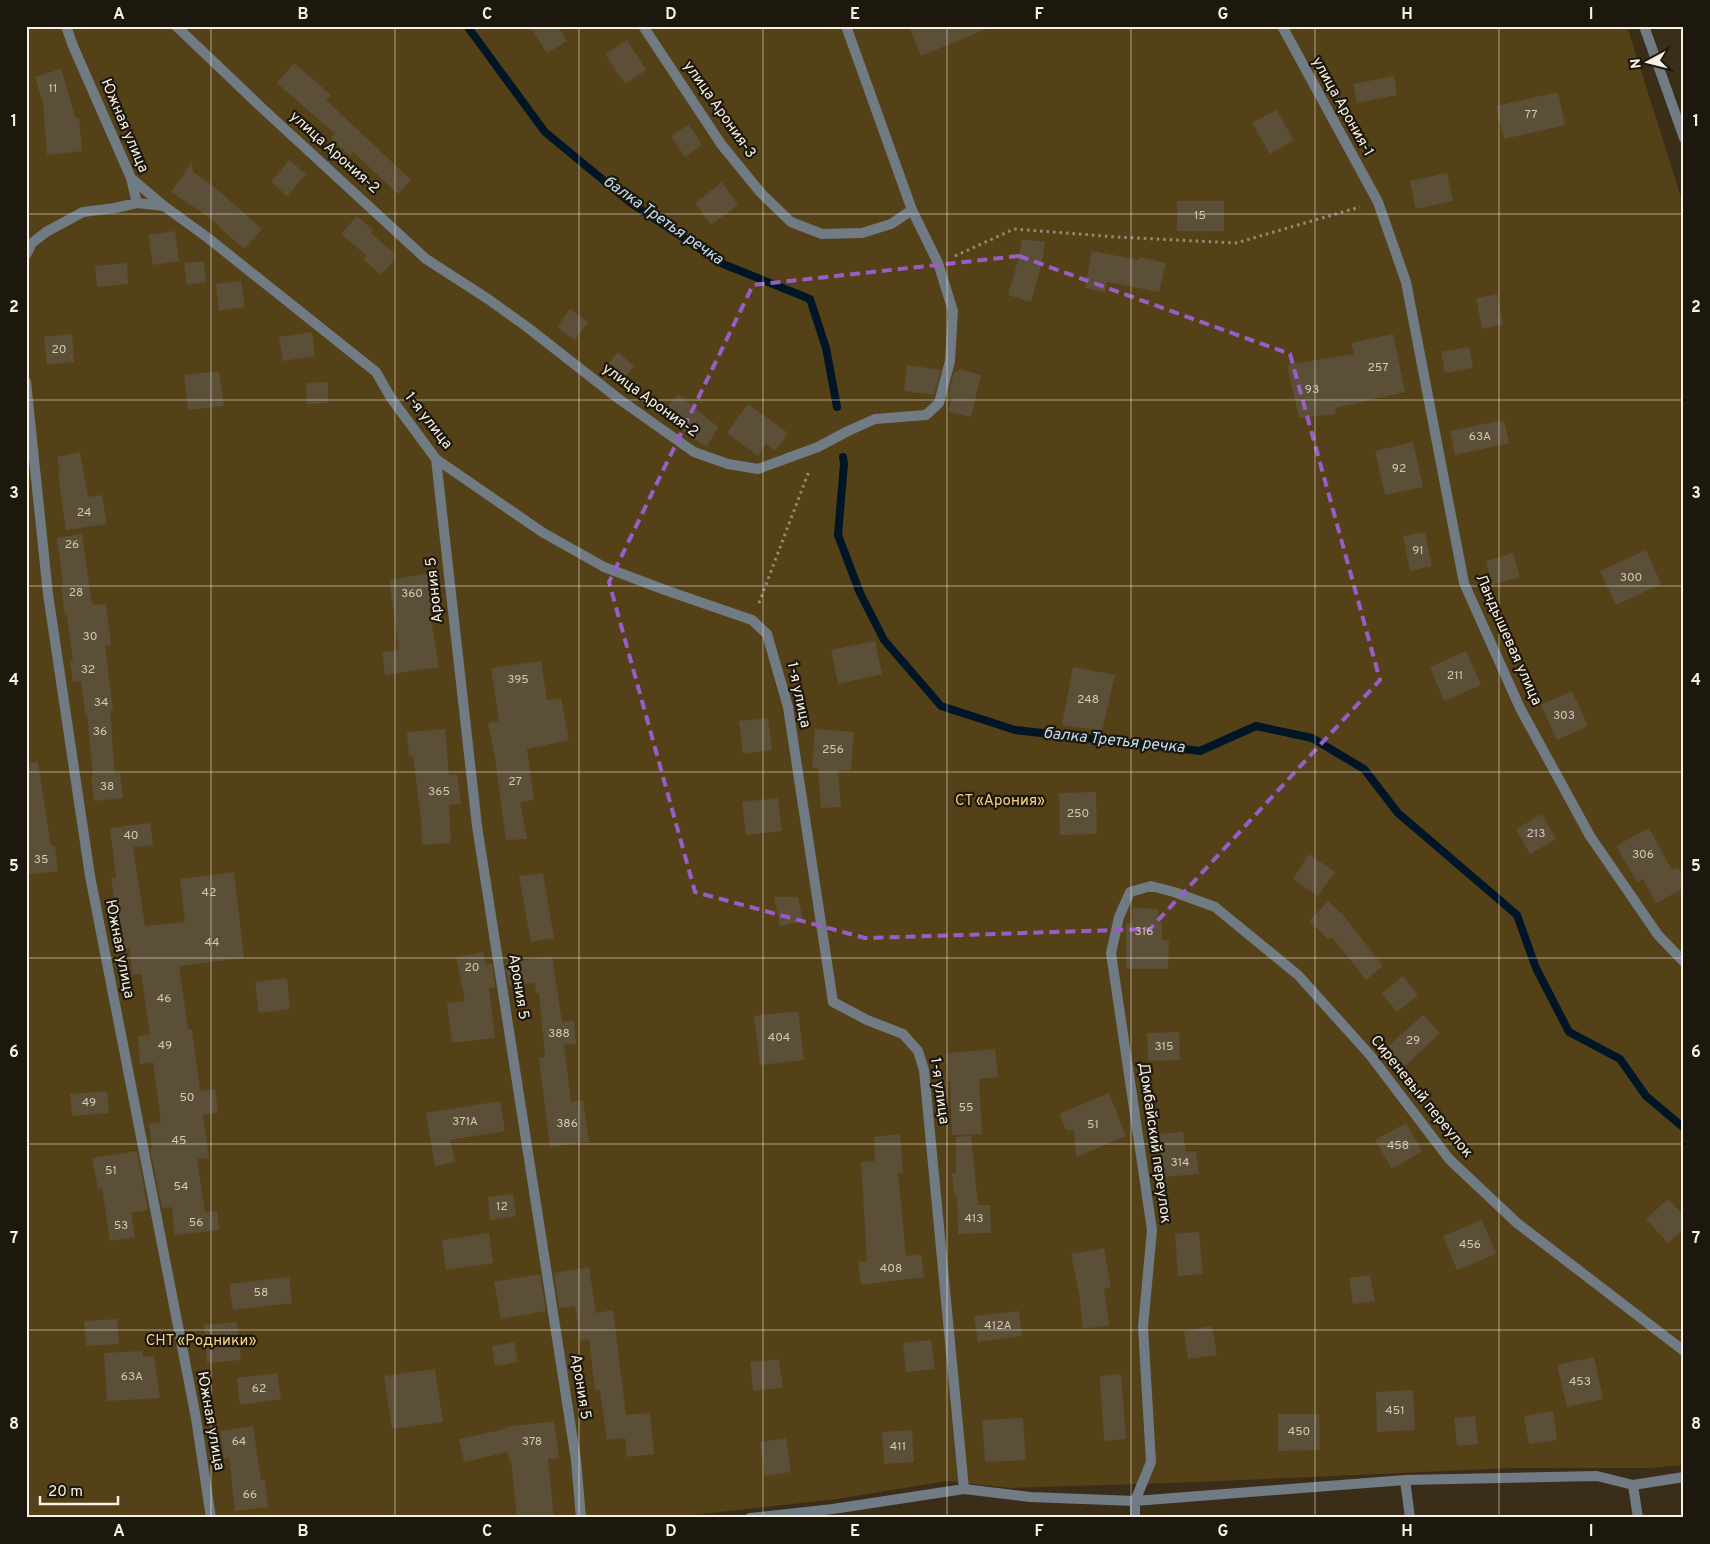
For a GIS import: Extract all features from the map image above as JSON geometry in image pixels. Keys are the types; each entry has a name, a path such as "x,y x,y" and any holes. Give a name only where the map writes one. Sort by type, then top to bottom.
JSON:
{"street":[{"name":"Южная улица","path":"66,26 73,46 132,178 137,202"},
{"name":"улица Арония-2","path":"176,26 426,259 496,304 619,399 694,452 728,464 758,469 818,447 875,419 926,415 939,403 950,361 953,311 938,263 912,210 846,26"},
{"name":"улица Арония-3","path":"643,26 721,144 761,193 791,222 822,234 862,234 891,224 912,210"},
{"name":"улица Арония-1","path":"1282,26 1378,202"},
{"path":"1644,26 1684,138"},
{"path":"132,178 164,206"},
{"path":"26,255 32,242 46,232 83,212 115,208 137,202"},
{"name":"1-я улица","path":"137,202 164,206 208,238 376,372 391,398 436,459 542,532 604,567 752,620 767,634 788,707 833,1002 867,1020 903,1034 918,1051 924,1070 964,1488"},
{"name":"Ландышевая улица","path":"1378,202 1406,282 1464,583 1520,708 1590,836 1658,935 1684,962"},
{"name":"Южная улица","path":"26,382 48,594 90,876 196,1418 211,1518"},
{"name":"Арония 5","path":"436,459 477,826 576,1460 581,1518"},
{"name":"Домбайский переулок","path":"1135,1518 1135,1501 1151,1462 1143,1327 1152,1230 1111,953 1119,916 1130,892 1151,886 1215,907"},
{"name":"Сиреневый переулок","path":"1215,907 1298,974 1370,1055 1455,1166 1517,1223 1684,1351"},
{"path":"750,1518 833,1514 964,1488 1030,1497 1135,1501 1405,1480 1597,1476 1633,1485 1684,1477"},
{"path":"1405,1480 1410,1518"},
{"path":"1633,1485 1638,1518"}],"path":[{"path":"938,263 1014,229 1116,237 1236,243 1378,202"},
{"path":"752,620 818,447"}],"highlighted area":[{"path":"1019,256 1290,354 1380,680 1150,929 865,938 695,892 609,582 753,285"}],"green space":[{"name":"СТ «Арония»","path":"26,26 1627,26 1684,207 1684,1465 1649,1468 1513,1468 1011,1488 947,1481 837,1499 666,1518 26,1518"}],"building":[{"path":"530,26 558,26 567,41 547,53"},
{"path":"909,26 991,26 991,27 921,56"},
{"path":"627,40 646,70 625,84 605,54"},
{"path":"294,63 331,95 326,100 411,180 398,194 353,152 350,156 331,138 335,134 277,83"},
{"path":"61,69 76,119 79,118 82,151 47,155 43,103 35,77"},
{"path":"1394,76 1397,95 1357,103 1353,84"},
{"path":"1558,92 1565,125 1504,139 1496,106"},
{"path":"1276,110 1294,140 1270,154 1252,123"},
{"path":"689,124 702,145 685,157 671,136"},
{"path":"289,160 306,174 287,196 271,182"},
{"path":"192,162 193,172 212,185 262,229 244,249 217,225 219,225 171,192"},
{"path":"1447,173 1453,201 1416,209 1410,181"},
{"path":"722,182 738,205 711,225 695,203"},
{"path":"1177,201 1224,201 1224,231 1177,231"},
{"path":"357,216 373,230 371,233 397,256 381,275 363,259 366,255 341,234"},
{"path":"175,231 179,261 153,265 148,235"},
{"path":"1022,239 1045,242 1042,262 1031,302 1008,295"},
{"path":"1092,251 1139,260 1139,257 1166,263 1159,292 1107,282 1105,292 1085,288"},
{"path":"204,261 206,282 187,285 184,263"},
{"path":"127,263 128,284 97,287 95,266"},
{"path":"241,281 245,307 219,311 216,284"},
{"path":"1497,294 1503,324 1482,329 1476,298"},
{"path":"570,309 588,322 575,340 557,327"},
{"path":"312,332 315,356 283,361 279,337"},
{"path":"72,334 74,362 47,365 44,337"},
{"path":"1393,334 1405,392 1335,408 1336,414 1299,418 1287,365 1354,354 1351,343"},
{"path":"1469,347 1473,368 1445,373 1441,352"},
{"path":"618,352 634,366 621,382 605,368"},
{"path":"907,365 941,370 934,395 904,391"},
{"path":"959,369 981,375 971,417 948,412 952,398 948,397 954,372 958,372"},
{"path":"219,371 224,406 188,410 184,375"},
{"path":"328,382 328,403 307,404 306,383"},
{"path":"678,394 718,427 707,447 689,436 662,414"},
{"path":"748,404 788,433 775,451 766,444 758,456 727,433"},
{"path":"1504,420 1509,443 1455,455 1450,431"},
{"path":"1413,442 1423,487 1385,495 1375,451"},
{"path":"80,452 88,497 102,495 107,524 66,530 57,457"},
{"path":"1425,532 1432,566 1410,571 1403,536"},
{"path":"82,534 92,605 106,604 111,645 105,646 113,710 110,711 115,774 120,773 123,798 94,801 87,713 85,714 81,681 73,682 70,661 73,661 61,586 63,585 57,538"},
{"path":"1646,550 1661,584 1616,605 1600,571"},
{"path":"1513,553 1520,577 1492,585 1486,561"},
{"path":"430,573 435,608 429,608 439,667 385,675 382,652 399,650 389,580"},
{"path":"875,641 882,674 838,684 831,650"},
{"path":"1466,651 1481,685 1444,701 1430,667"},
{"path":"541,661 547,700 561,698 569,740 527,749 534,800 520,802 527,839 506,840 495,758 488,723 499,721 491,668"},
{"path":"1073,667 1115,675 1102,731 1062,725"},
{"path":"1572,691 1588,726 1557,740 1541,705"},
{"path":"768,718 772,750 743,754 739,721"},
{"path":"445,729 449,775 457,774 461,804 449,805 451,843 422,845 421,819 413,756 409,757 407,732"},
{"path":"815,729 854,732 851,771 838,770 841,807 821,808 818,768 812,767"},
{"path":"38,762 51,846 55,846 58,871 26,875 26,763"},
{"path":"1096,792 1097,834 1060,835 1059,793"},
{"path":"778,798 782,831 746,835 742,802"},
{"path":"1542,814 1556,839 1530,854 1516,829"},
{"path":"150,823 153,845 133,847 145,926 185,922 180,879 234,872 244,958 179,966 188,1029 192,1029 200,1091 215,1089 218,1113 203,1115 209,1158 197,1159 205,1212 217,1211 219,1230 174,1235 172,1207 162,1208 150,1148 152,1148 149,1124 161,1122 153,1062 140,1064 138,1036 150,1034 141,974 132,975 130,948 121,949 117,908 111,878 116,877 110,828"},
{"path":"1649,828 1672,870 1678,867 1684,877 1684,888 1656,903 1643,879 1637,882 1616,846"},
{"path":"1309,854 1335,872 1318,896 1293,879"},
{"path":"543,873 554,938 531,942 519,876"},
{"path":"774,897 798,897 803,921 780,926"},
{"path":"1328,901 1343,915 1383,966 1366,980 1332,937 1329,940 1309,921"},
{"path":"1133,908 1158,909 1159,923 1162,923 1162,940 1169,941 1168,969 1126,969 1126,923 1132,923"},
{"path":"483,952 486,965 492,964 495,987 489,988 495,1038 452,1043 447,1003 465,1001 456,957"},
{"path":"552,956 562,1022 574,1021 576,1044 564,1045 571,1102 583,1100 589,1142 550,1147 539,1058 545,1057 539,993 536,993 535,983 509,986 505,963"},
{"path":"1403,976 1418,995 1397,1012 1382,993"},
{"path":"287,978 290,1009 259,1013 255,982"},
{"path":"798,1011 804,1060 760,1065 754,1016"},
{"path":"1423,1015 1440,1033 1404,1067 1386,1048"},
{"path":"1179,1032 1180,1060 1148,1061 1147,1033"},
{"path":"995,1049 998,1077 979,1079 982,1134 952,1135 950,1081 948,1081 946,1053"},
{"path":"107,1091 109,1113 72,1116 70,1094"},
{"path":"1109,1093 1126,1136 1076,1157 1074,1130 1066,1130 1059,1114"},
{"path":"500,1101 505,1131 450,1140 455,1162 435,1166 426,1113"},
{"path":"1406,1123 1422,1151 1392,1169 1375,1140"},
{"path":"1183,1132 1186,1152 1196,1151 1199,1174 1163,1177 1159,1134"},
{"path":"900,1134 903,1173 898,1173 906,1256 921,1254 924,1277 861,1285 858,1262 867,1261 861,1162 875,1161 874,1137"},
{"path":"971,1136 978,1205 990,1205 991,1233 958,1234 957,1195 954,1195 952,1173 956,1173 956,1137"},
{"path":"137,1151 148,1210 131,1213 135,1237 110,1241 102,1188 98,1189 92,1158"},
{"path":"513,1194 516,1216 490,1220 488,1197"},
{"path":"1668,1199 1684,1216 1684,1229 1668,1243 1646,1219"},
{"path":"1482,1220 1496,1254 1457,1270 1443,1236"},
{"path":"1199,1232 1203,1274 1178,1276 1175,1234"},
{"path":"489,1233 493,1263 446,1270 442,1240"},
{"path":"1104,1248 1111,1288 1104,1289 1109,1325 1083,1329 1079,1294 1071,1254"},
{"path":"589,1267 596,1313 613,1310 626,1415 650,1413 654,1454 627,1457 625,1438 607,1440 600,1390 595,1390 589,1339 580,1341 575,1306 559,1308 554,1273"},
{"path":"540,1275 546,1311 501,1319 494,1282"},
{"path":"1370,1275 1375,1301 1353,1304 1349,1278"},
{"path":"289,1277 292,1303 233,1310 229,1284"},
{"path":"1019,1311 1022,1336 978,1342 974,1316"},
{"path":"117,1319 119,1344 86,1346 84,1321"},
{"path":"237,1322 241,1360 207,1363 204,1325"},
{"path":"1212,1326 1217,1355 1188,1359 1184,1331"},
{"path":"931,1340 935,1369 906,1372 903,1343"},
{"path":"514,1342 518,1362 495,1366 492,1346"},
{"path":"142,1351 143,1357 154,1356 160,1398 107,1401 104,1353"},
{"path":"1594,1357 1603,1399 1567,1407 1557,1365"},
{"path":"779,1359 783,1388 753,1391 750,1362"},
{"path":"435,1369 443,1422 392,1429 384,1376"},
{"path":"277,1373 281,1399 240,1405 237,1378"},
{"path":"1121,1374 1126,1439 1104,1441 1100,1376"},
{"path":"1413,1390 1415,1430 1377,1432 1376,1392"},
{"path":"1553,1411 1557,1440 1529,1444 1524,1416"},
{"path":"1278,1414 1319,1414 1320,1450 1278,1451"},
{"path":"1475,1416 1478,1444 1457,1446 1454,1418"},
{"path":"1023,1418 1026,1460 985,1462 982,1420"},
{"path":"554,1421 559,1458 548,1459 554,1518 517,1518 511,1460 509,1460 508,1452 464,1462 459,1439 505,1429 505,1427"},
{"path":"253,1426 261,1480 265,1480 268,1507 235,1511 229,1458 224,1459 220,1431"},
{"path":"912,1430 914,1462 884,1464 882,1432"},
{"path":"786,1438 791,1472 765,1476 760,1442"}],"waterway":[{"name":"балка Третья речка","path":"467,26 545,132 631,203 723,264 810,299 826,348 837,407"},
{"name":"балка Третья речка","path":"843,457 838,535 860,593 884,640 941,706 1015,730 1200,751 1256,726 1312,738 1364,769 1398,813 1517,915 1536,968 1569,1032 1620,1059 1646,1096 1684,1128"}],"park label":[{"name":"СНТ «Родники»","path":"201,1341"}]}
